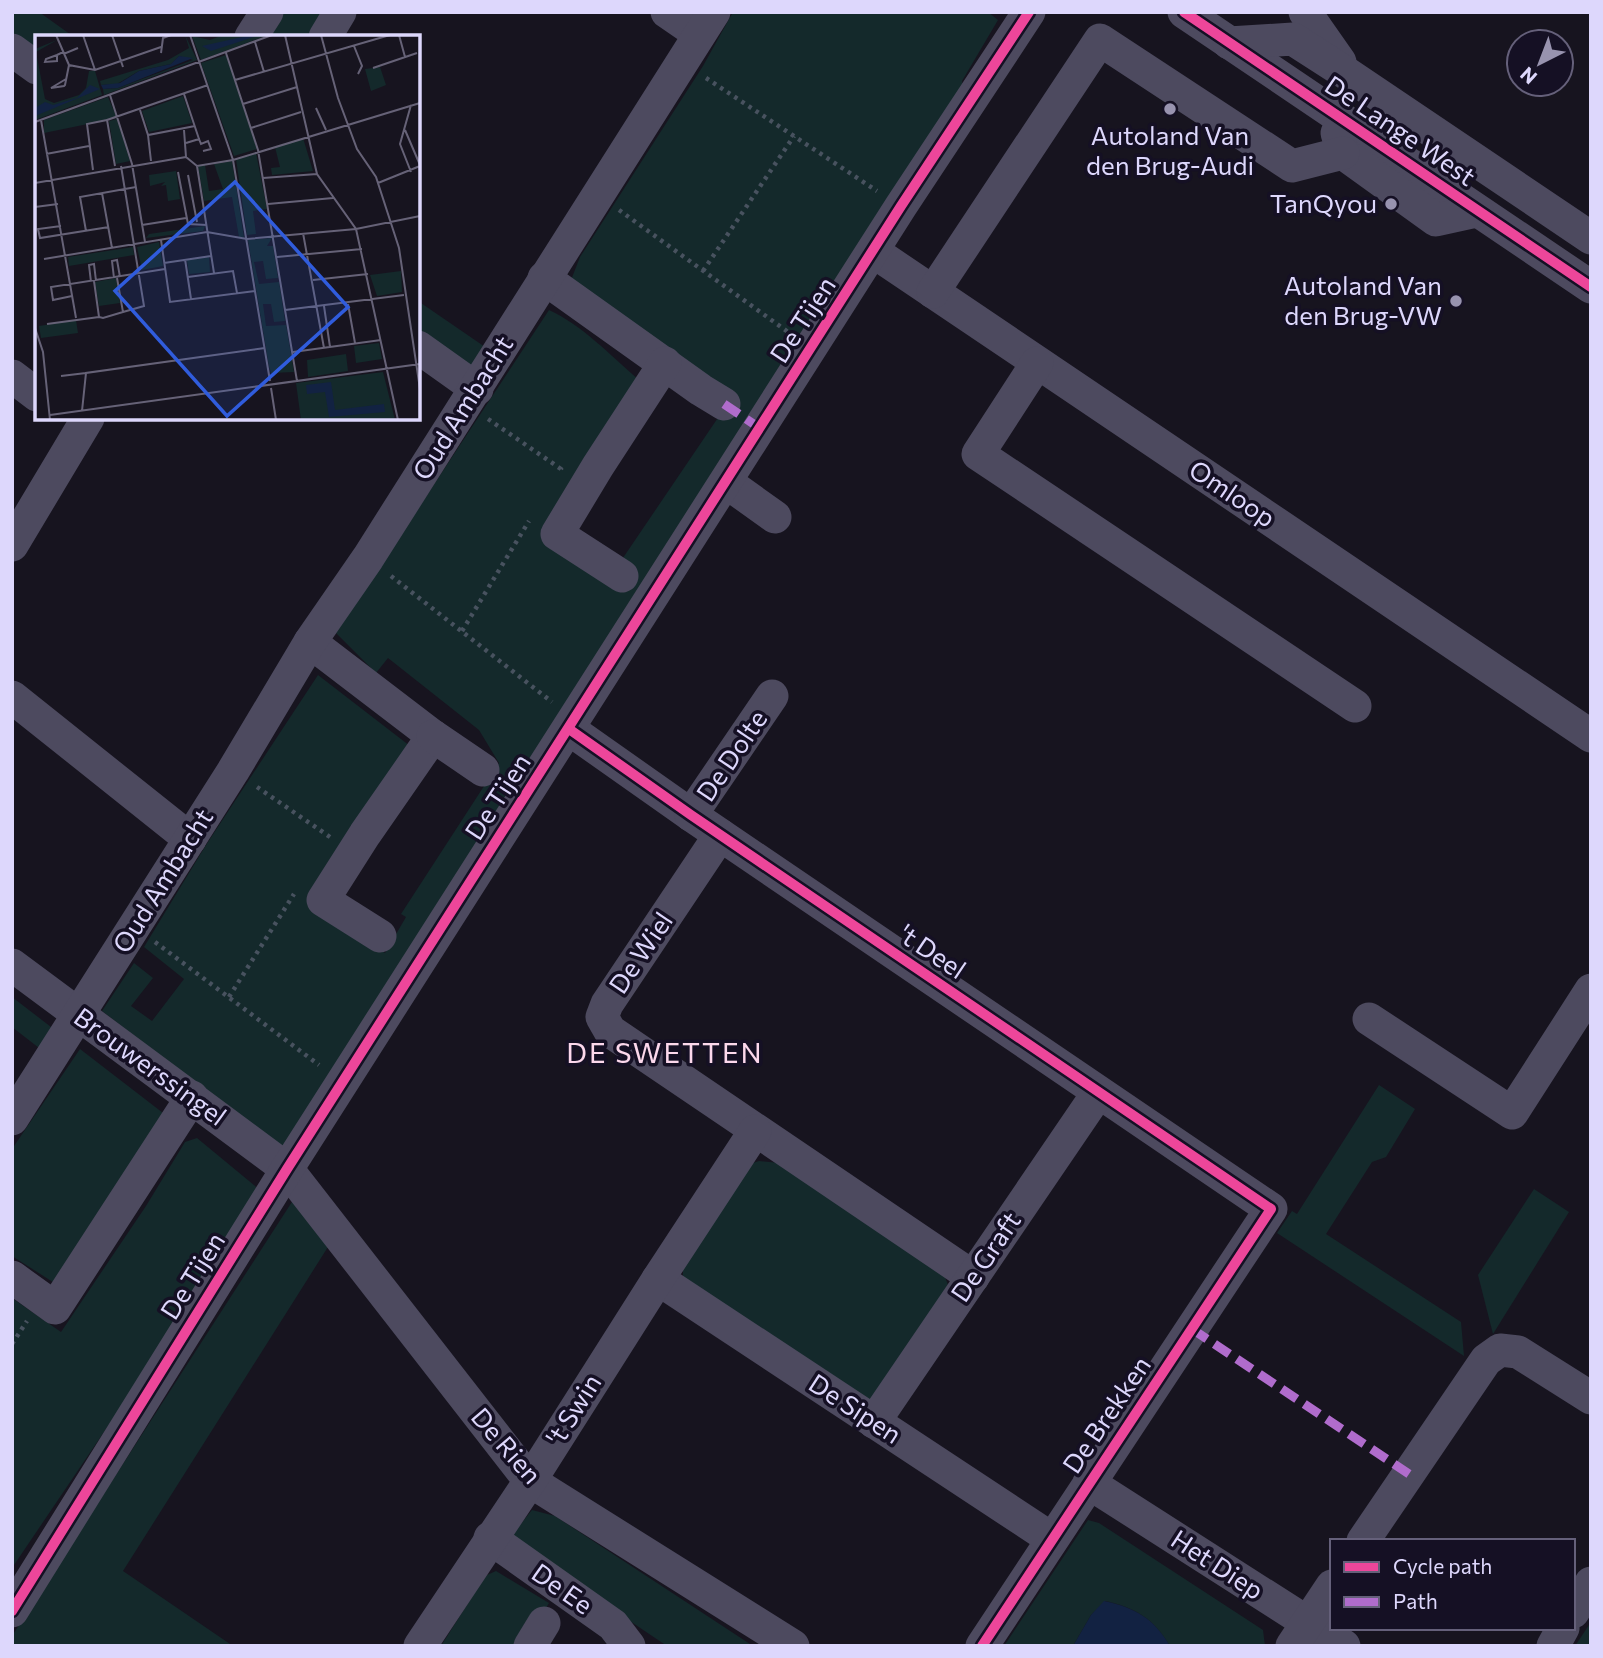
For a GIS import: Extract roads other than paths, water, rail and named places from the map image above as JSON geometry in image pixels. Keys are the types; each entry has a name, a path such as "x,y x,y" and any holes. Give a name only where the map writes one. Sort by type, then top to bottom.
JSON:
{"street":[{"path":"251,35 267,12"},
{"path":"326,35 341,12"},
{"path":"667,12 698,36"},
{"name":"De Tijen","path":"12,1611 286,1169 901,206 1029,12"},
{"name":"De Lange West","path":"1184,12 1591,287"},
{"path":"1305,12 1349,75"},
{"name":"Oud Ambacht","path":"12,1119 233,771 310,642 369,558 698,36"},
{"path":"1229,43 1293,39 1591,238"},
{"path":"933,292 1100,40 1292,166 1343,153"},
{"path":"12,50 35,67"},
{"path":"1329,111 1343,153 1436,220 1477,211"},
{"name":"Omloop","path":"874,252 1591,736"},
{"path":"544,278 724,404"},
{"path":"420,348 472,396"},
{"path":"622,576 558,534 597,466 665,363"},
{"path":"1037,363 978,454 1355,706"},
{"path":"12,376 35,393"},
{"path":"12,545 78,422"},
{"path":"726,482 775,517"},
{"path":"310,642 433,736 483,770"},
{"name":"De Dolte","path":"691,815 772,696"},
{"path":"12,697 190,839"},
{"name":"'t Deel","path":"572,725 691,815 1271,1209"},
{"path":"380,936 323,900 433,736"},
{"name":"De Wiel","path":"720,835 607,1004 602,1017 610,1031 973,1277"},
{"name":"Brouwerssingel","path":"12,965 286,1169"},
{"path":"1370,1019 1513,1113 1591,990"},
{"name":"De Graft","path":"874,1422 1098,1093"},
{"path":"12,1277 55,1308 192,1097"},
{"path":"657,1279 755,1131"},
{"name":"De Rien","path":"286,1169 530,1481 793,1646"},
{"name":"De Brekken","path":"982,1646 1271,1209"},
{"name":"De Sipen","path":"657,1279 1052,1539"},
{"name":"'t Swin","path":"420,1646 530,1481 657,1279"},
{"path":"1364,1539 1486,1360 1500,1350 1518,1352 1591,1398"},
{"name":"Het Diep","path":"1089,1483 1300,1634 1344,1646"},
{"name":"De Ee","path":"490,1538 613,1625 629,1646"},
{"path":"1575,1609 1591,1583"},
{"path":"1300,1634 1330,1590"},
{"path":"1553,1646 1562,1630"}],"water":[{"path":"1104,1601 1143,1616 1157,1628 1170,1646 1073,1646 1091,1615"}],"place":[{"name":"Autoland Van den Brug-Audi","path":"1170,109"},
{"name":"TanQyou","path":"1391,204"},
{"name":"Autoland Van den Brug-VW","path":"1456,301"}],"district":[{"name":"DE SWETTEN","path":"665,1053"}]}
